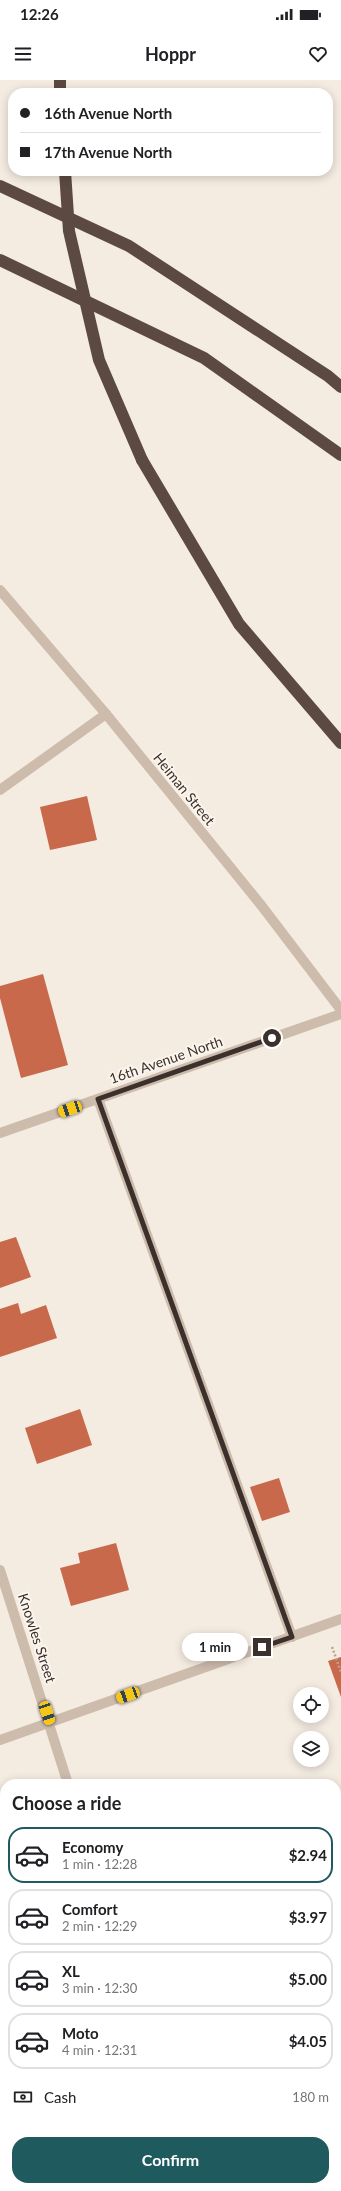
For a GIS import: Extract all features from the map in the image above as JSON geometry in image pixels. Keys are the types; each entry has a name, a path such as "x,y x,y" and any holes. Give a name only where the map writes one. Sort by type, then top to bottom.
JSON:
{"highway":[{"path":"65,176 69,231 99,360 142,460 239,624 341,743"},
{"path":"0,186 129,246 328,376 341,387"},
{"path":"0,260 204,358 341,454"}],"street":[{"name":"Heiman Street","path":"0,590 106,714 261,904 341,1010"},
{"path":"0,790 106,714"},
{"name":"16th Avenue North","path":"0,1133 341,1014"},
{"path":"98,1099 292,1637"},
{"name":"Knowles Street","path":"0,1570 50,1723 67,1779"},
{"path":"0,1740 341,1619"}],"path":[{"path":"332,1647 341,1672"}],"building":[{"path":"87,796 97,840 50,850 40,807"},
{"path":"43,974 68,1065 21,1078 0,998 0,986"},
{"path":"16,1237 31,1277 0,1288 0,1242"},
{"path":"18,1303 21,1314 46,1305 57,1338 0,1357 0,1309"},
{"path":"80,1409 92,1445 37,1464 25,1428"},
{"path":"279,1478 290,1512 262,1521 250,1487"},
{"path":"116,1543 129,1590 71,1606 60,1568 80,1563 78,1553"},
{"path":"341,1657 341,1697 328,1661"}],"route":[{"path":"262,1647 292,1637 98,1099 272,1038"}]}
